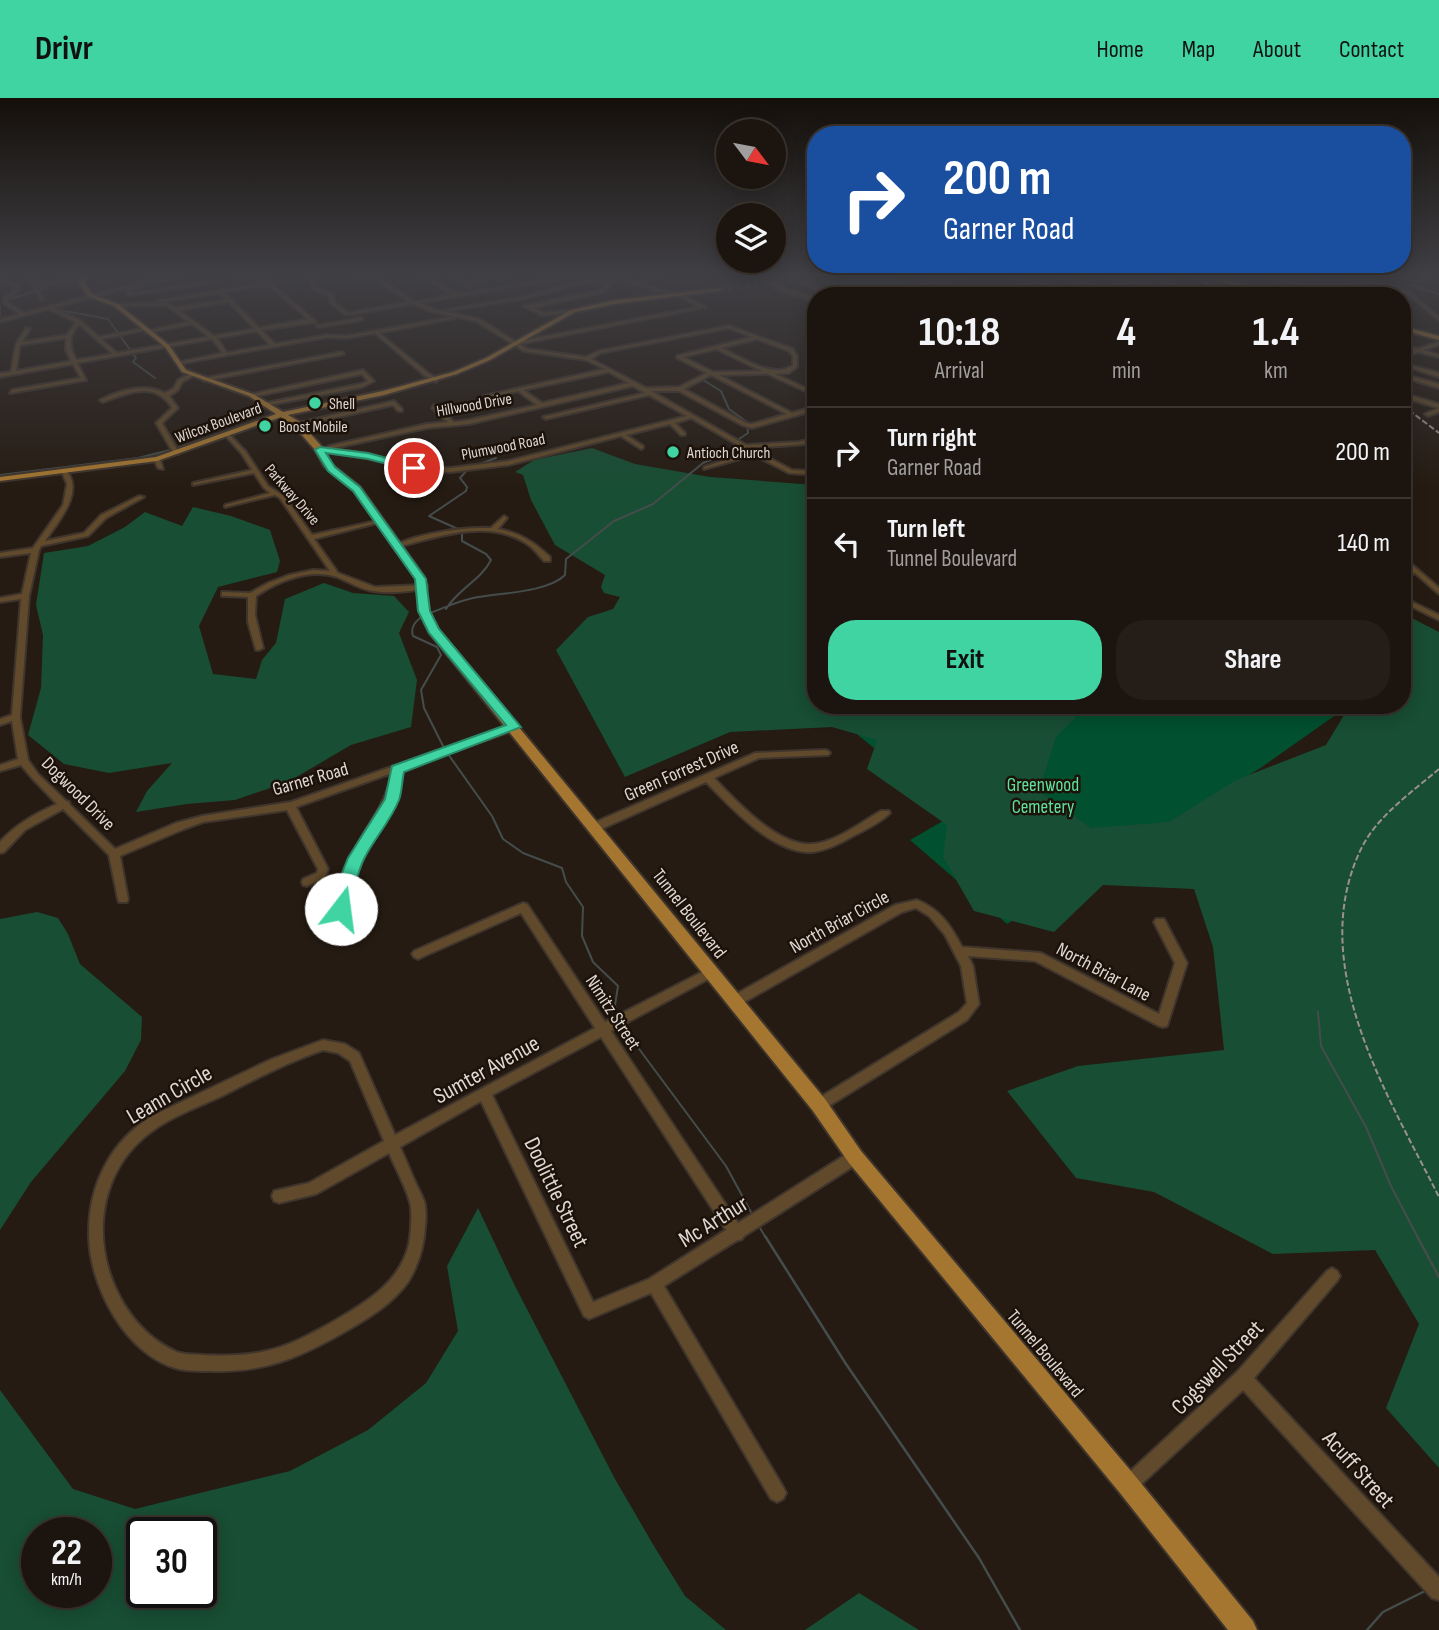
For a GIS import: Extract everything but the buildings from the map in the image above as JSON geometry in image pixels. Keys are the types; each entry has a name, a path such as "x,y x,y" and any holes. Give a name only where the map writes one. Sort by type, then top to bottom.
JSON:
{"main road":[{"name":"Tunnel Boulevard","path":"168,347 178,363 192,375 251,395 297,424 320,450 327,464 356,489 398,545 424,587 424,611 433,630 819,1105 855,1157 1128,1485 1244,1630"},
{"name":"Wilcox Boulevard","path":"0,479 64,470 159,463 176,453 282,414 436,380 471,367 507,347"}],"street":[{"path":"13,372 17,347"},
{"path":"12,392 85,379 69,347"},
{"path":"109,347 117,355"},
{"path":"0,375 159,347"},
{"path":"221,347 226,354"},
{"path":"178,363 260,347"},
{"path":"394,347 436,380"},
{"path":"522,347 537,354 587,359 753,453 791,472 807,473"},
{"path":"587,359 599,352 621,347"},
{"path":"713,347 679,357 792,415"},
{"path":"716,347 807,391"},
{"path":"546,417 647,391 680,388 709,374 792,370 795,356 791,350 783,347"},
{"path":"1411,353 1427,347"},
{"path":"1411,349 1439,356"},
{"path":"204,379 342,353"},
{"path":"1411,367 1439,375"},
{"path":"487,396 609,370"},
{"path":"251,395 363,372 371,381 264,404"},
{"path":"165,394 177,389 180,381 192,375"},
{"path":"1411,378 1437,384"},
{"name":"Hillwood Drive","path":"320,450 634,384"},
{"path":"1411,393 1437,384"},
{"path":"103,400 154,388 171,398 175,408 159,423 159,427 176,453"},
{"path":"680,388 752,426 807,411"},
{"path":"519,389 541,405"},
{"path":"1411,398 1439,408"},
{"path":"297,424 394,403 400,410"},
{"path":"433,407 453,424"},
{"path":"1428,414 1439,408"},
{"name":"Plumwood Road","path":"320,450 368,456 414,468 450,470 508,463 690,417"},
{"path":"670,421 683,434"},
{"name":"Parkway Drive","path":"227,434 244,453 266,487 282,497 312,537 335,575"},
{"path":"621,434 641,447"},
{"path":"744,447 807,442"},
{"path":"706,468 753,453"},
{"name":"Dogwood Drive","path":"64,470 70,484 66,505 38,547 25,596 16,717 23,761 114,854 123,899"},
{"path":"195,484 254,471"},
{"path":"227,506 276,494"},
{"path":"0,555 86,535 93,524 110,510 141,497"},
{"path":"493,530 504,518"},
{"path":"312,537 379,520"},
{"path":"398,545 468,529 493,530 525,539 547,559"},
{"path":"1411,567 1439,592"},
{"path":"1411,572 1415,571"},
{"path":"225,594 252,595 278,580 296,575 335,575 360,586 377,589 424,587"},
{"path":"252,595 250,607 259,648"},
{"path":"0,600 25,596"},
{"path":"1411,604 1439,618"},
{"path":"0,722 16,717"},
{"name":"Garner Road","path":"114,854 202,819 290,805 397,770 514,727"},
{"name":"Green Forrest Drive","path":"595,827 758,755 825,753"},
{"path":"0,768 23,761"},
{"path":"346,899 350,873 356,858 392,799 397,770"},
{"path":"707,777 763,827 802,849 827,844 885,813"},
{"path":"0,849 11,834 29,820 66,804"},
{"path":"290,805 323,869 321,875 307,882"},
{"name":"North Briar Circle","path":"735,1001 899,908 917,904 933,913 961,951 967,966 973,1003 963,1016 819,1105"},
{"name":"Nimitz Street","path":"418,954 523,907 737,1234"},
{"name":"North Briar Lane","path":"961,951 1037,956 1163,1022 1181,963 1160,922"},
{"name":"Sumter Avenue","path":"279,1196 311,1189 710,973"},
{"name":"Leann Circle","path":"323,1045 341,1048 355,1057 392,1146 418,1205 416,1253 403,1277 358,1316 312,1342 275,1358 243,1364 178,1361 146,1342 121,1315 99,1266 94,1225 100,1189 135,1136 167,1116 297,1053 323,1045"},
{"name":"Doolittle Street","path":"484,1093 589,1311"},
{"name":"Mc Arthur","path":"589,1311 654,1284 855,1157"},
{"name":"Cogswell Street","path":"1128,1485 1243,1378 1332,1276"},
{"path":"654,1284 777,1493"},
{"name":"Acuff Street","path":"1243,1378 1439,1591"}],"green space":[{"path":"592,448 635,464 710,477 807,484 807,714 1082,714 1056,737 1039,791 1091,828 1169,822 1236,780 1326,745 1345,714 1411,714 1411,618 1439,632 1439,1468 1386,1408 1419,1324 1375,1250 1273,1254 1154,1192 1076,1178 1007,1091 1078,1066 1224,1050 1213,947 1194,889 1103,885 1054,932 974,911 943,857 947,825 867,769 877,740 832,727 730,732 625,777 556,650 588,617 613,609 620,597 604,593 601,587 605,575 555,545 531,500 523,475 515,472 534,460"},
{"path":"193,507 231,516 270,530 280,561 277,572 218,587 199,626 213,674 256,679 262,660 276,643 285,599 324,583 353,593 394,596 409,612 399,633 417,680 411,727 351,745 288,782 235,800 136,812 147,791 172,763 109,773 64,764 28,735 41,688 43,635 36,605 44,553 88,546 125,527 145,512 182,526"},
{"name":"Greenwood Cemetery","path":"832,714 1337,714 1262,767 1007,924 910,840 955,814"},
{"path":"37,912 58,918 68,934 80,964 142,1017 141,1040 125,1071 31,1182 0,1230 0,919"},
{"path":"478,1208 515,1286 615,1479 654,1546 685,1596 726,1630 0,1630 0,1390 73,1489 135,1509 290,1471 368,1430 426,1383 458,1331 447,1266"},
{"path":"859,1593 919,1630 805,1630"}],"waterway":[{"path":"128,347 131,351"},
{"path":"133,354 136,358 133,362 155,378"},
{"path":"448,606 467,599 534,589 557,581 565,575 566,559 614,521 653,504 703,463 733,451 739,439 748,433 747,422 729,409 721,391 703,380"},
{"path":"177,448 276,414"},
{"path":"0,475 138,458 170,450"},
{"path":"477,465 496,458"},
{"path":"458,529 429,516 466,491 467,487 460,478 468,469"},
{"path":"448,606 491,560 486,554 462,541 462,532"},
{"path":"430,613 448,606"},
{"path":"424,615 414,624 412,632 413,636 437,647 441,655 421,690 424,708 444,748"},
{"path":"448,754 492,816 503,839 523,853 562,868 566,882 583,907 582,936 593,962 618,986 615,1005 618,1015"},
{"path":"1318,1012 1321,1046 1366,1127 1391,1186 1418,1238"},
{"path":"622,1026 726,1166 752,1214"},
{"path":"760,1228 766,1238"},
{"path":"765,1236 846,1364 979,1558 1020,1630"},
{"path":"1417,1236 1439,1277"},
{"path":"1367,1630 1383,1612 1425,1591"}],"railway":[{"path":"1411,412 1439,433"},
{"path":"1439,769 1396,805 1376,826 1361,849 1346,893 1342,938 1348,983 1360,1028 1397,1116 1439,1197"}],"place":[{"name":"Shell","path":"315,403"},
{"name":"Boost Mobile","path":"265,426"},
{"name":"Antioch Church","path":"673,452"}],"route":[{"path":"341,909 337,905 346,899 350,873 356,858 392,799 397,770 514,727 433,630 424,611 424,587 421,579 356,489 342,475 331,469 320,450 368,456 414,468"}]}
